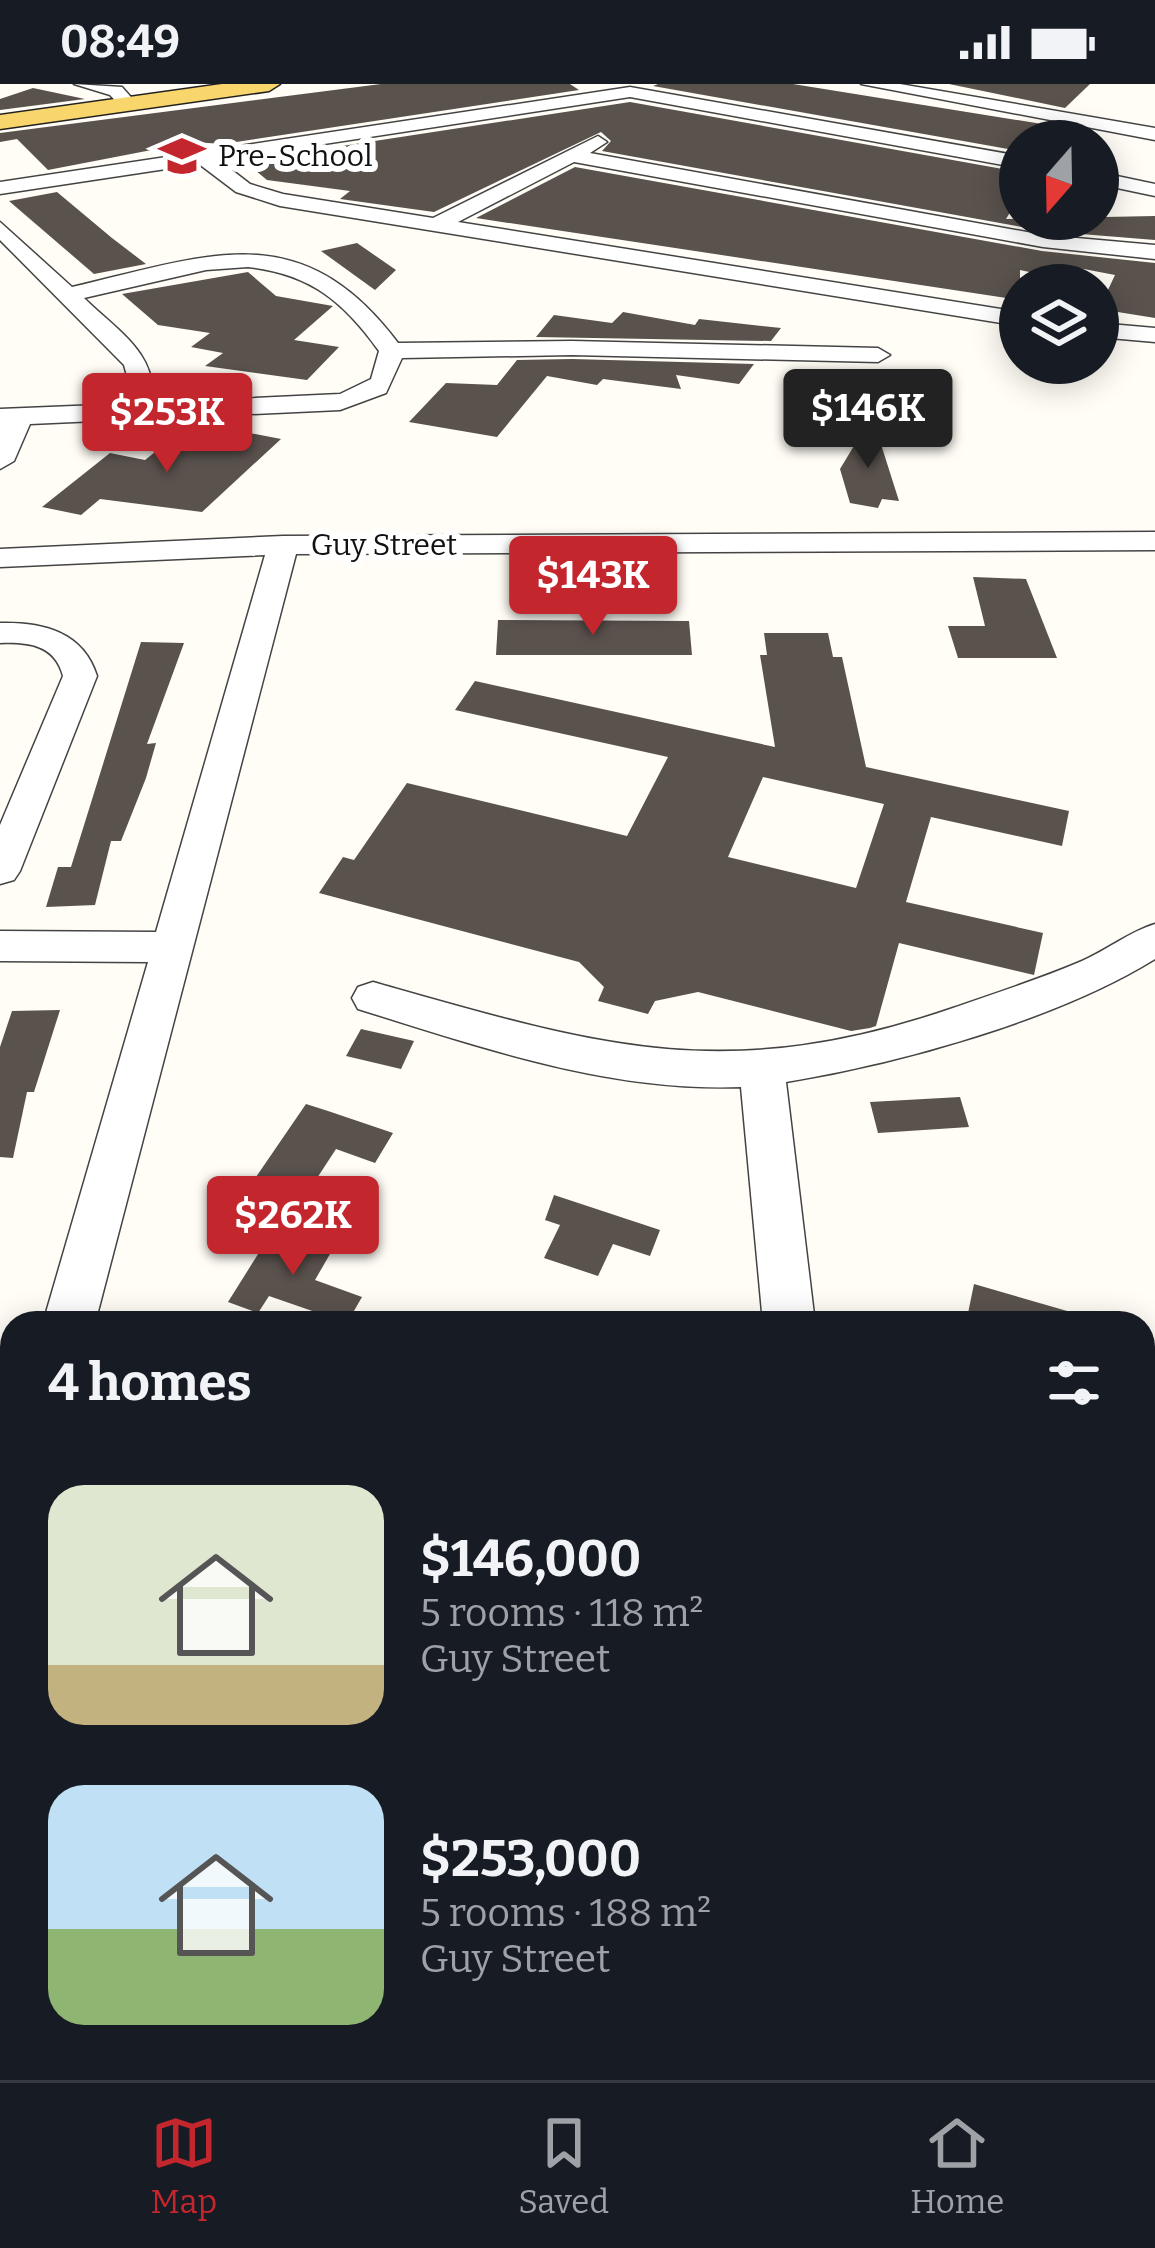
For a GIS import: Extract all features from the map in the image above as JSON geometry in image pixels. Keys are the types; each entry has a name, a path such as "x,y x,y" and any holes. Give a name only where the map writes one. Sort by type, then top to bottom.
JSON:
{"main road":[{"path":"0,122 268,84"}],"street":[{"path":"83,84 116,92 128,104"},
{"path":"870,84 1032,120"},
{"path":"0,188 557,101 652,94 999,158"},
{"path":"434,226 573,156 603,134 601,126 557,101"},
{"path":"1119,133 1155,134"},
{"path":"202,156 257,194 999,316"},
{"path":"573,156 1042,241 1155,252"},
{"path":"1119,182 1154,188"},
{"path":"0,228 72,294 136,363 142,383 135,408"},
{"path":"72,294 237,258 265,257 292,265 348,298 391,351"},
{"path":"1119,332 1155,335"},
{"path":"391,351 572,348 878,355"},
{"path":"0,461 10,416 358,399 383,385 391,351"},
{"name":"Guy Street","path":"0,558 283,545 1155,541"},
{"name":"Guy Street","path":"985,544 1155,550"},
{"path":"72,1311 283,545"},
{"path":"228,547 270,593"},
{"path":"0,633 44,636 69,650 80,676 16,796 0,871"},
{"path":"0,946 170,947"},
{"path":"373,998 648,1068 762,1069 858,1052 980,1016 1145,955"},
{"path":"762,1069 788,1311"}],"building":[{"path":"381,84 570,84 579,90 223,144 193,142 48,170 17,139 0,142 0,133"},
{"path":"793,84 1017,120 999,120 999,147 653,86"},
{"path":"949,84 1090,84 1065,108"},
{"path":"33,88 85,99 0,110 0,99"},
{"path":"630,102 999,168 999,223 602,151 611,141 601,132 434,212 340,199 350,191 267,180 244,161"},
{"path":"575,167 1042,251 1155,263 1155,318 1119,312 1119,264 999,264 999,297 476,218"},
{"path":"57,192 146,264 94,274 9,201"},
{"path":"1155,216 1155,240 1119,237 1119,217"},
{"path":"357,243 396,270 375,290 321,251"},
{"path":"248,272 276,296 333,306 294,340 339,347 307,380 205,366 223,353 191,347 210,333 158,325 122,294"},
{"path":"623,312 695,325 699,319 781,328 771,341 536,337 554,315 612,323"},
{"path":"517,360 754,364 739,384 676,375 681,389 603,379 597,385 547,376 497,437 409,422 446,383 497,385"},
{"path":"872,416 899,501 882,499 878,508 850,503 840,469"},
{"path":"239,431 281,439 202,512 100,499 81,515 42,507 110,453 145,460 179,433 226,443"},
{"path":"973,577 1026,579 1057,658 958,658 948,626 985,626"},
{"path":"498,620 689,621 692,655 496,655"},
{"path":"764,633 828,633 833,657 842,657 866,767 1069,811 1062,846 931,817 906,902 1043,933 1034,975 899,943 876,1026 870,1028 851,1031 698,992 655,1001 648,1014 598,1001 604,987 579,962 319,893 343,857 354,860 407,783 627,836 668,757 455,710 475,681 775,747 760,655 767,655","holes":["763,777 884,804 856,888 728,857"]},
{"path":"141,642 184,643 147,744 156,743 146,778 121,841 111,841 95,905 46,907 58,867 71,867"},
{"path":"60,1010 34,1092 27,1092 13,1158 0,1157 0,1047 12,1011"},
{"path":"361,1029 414,1041 401,1069 346,1056"},
{"path":"960,1097 969,1127 878,1133 870,1102"},
{"path":"306,1104 393,1133 375,1163 336,1149 306,1195 256,1177"},
{"path":"554,1195 660,1230 650,1256 613,1244 598,1276 544,1258 560,1225 545,1220"},
{"path":"275,1227 334,1247 315,1280 362,1297 354,1311 312,1311 269,1296 259,1311 228,1302"},
{"path":"974,1284 1067,1311 968,1311"}],"place":[{"name":"Pre-School","path":"182,156"}]}
